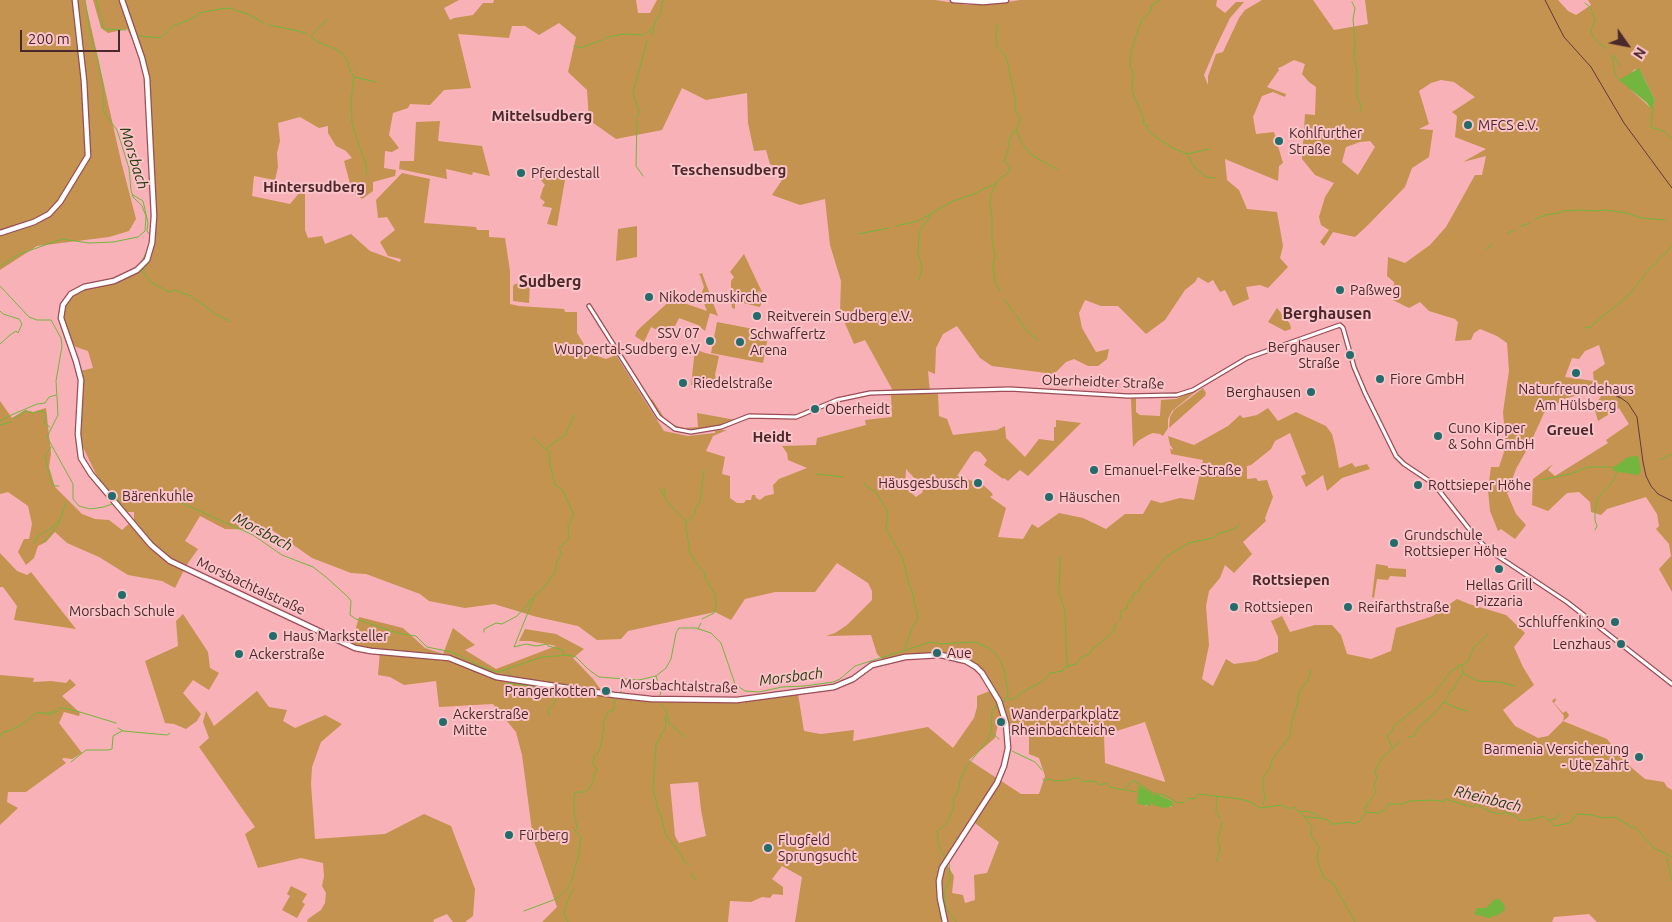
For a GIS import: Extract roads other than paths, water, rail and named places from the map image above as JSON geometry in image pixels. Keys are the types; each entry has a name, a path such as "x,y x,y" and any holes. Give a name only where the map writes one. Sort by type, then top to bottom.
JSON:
{"main road":[{"path":"0,233 34,222 49,214 60,202 88,156 84,81 75,0"},
{"name":"Morsbachtalstraße","path":"122,0 147,78 154,216 152,243 148,257 140,268 114,281 88,286 74,292 64,302 60,315 81,380 78,426 80,455 92,474 150,545 166,558 340,642 362,650 449,658 496,677 617,695 651,699 730,700 834,687 844,683 872,665 914,655 941,655 962,659 976,667 986,679 1000,703 1006,723 1009,744 1002,772 990,795 947,859 940,874 940,906 946,922"},
{"path":"953,0 983,2 1006,0"}],"street":[{"name":"Oberheidter Straße","path":"589,306 659,416 669,426 680,431 691,432 721,427 749,416 796,417 849,397 877,392 992,389 1128,396 1177,395 1194,390 1247,358 1336,325 1341,326 1365,393 1396,456 1407,466 1434,484 1470,530 1490,551 1567,602 1672,684"}],"waterway":[{"name":"Morsbach","path":"0,266 20,254 62,239 89,243 113,242 138,237 145,231 146,216 142,206 133,197 129,168 117,130 103,109 103,87 91,37 85,0"},
{"path":"96,0 104,29 126,30"},
{"path":"652,35 655,22 660,15 663,0"},
{"path":"1160,0 1152,5 1150,12 1142,19 1131,52 1130,66 1133,72 1132,90 1134,97 1144,118 1143,124 1147,125 1147,129 1173,148 1187,154 1195,168 1207,177 1215,178"},
{"path":"1352,2 1355,8 1353,19 1354,57 1357,71 1357,97 1361,105 1360,111"},
{"path":"1585,3 1590,7 1595,20 1591,31 1593,37 1606,48"},
{"path":"139,36 161,38 173,26 191,19 199,13 220,9 231,8 246,13 264,23"},
{"path":"327,20 311,37 343,54 354,77 376,82"},
{"path":"896,226 918,221 951,202 974,194 996,183 1008,173 1010,167 1004,161 1009,141 1014,131 1017,130 1020,118 1015,110 1016,104 1008,64 1005,55 997,47 997,24"},
{"path":"269,25 307,34"},
{"path":"646,34 652,28"},
{"path":"604,39 623,34 644,35"},
{"path":"574,46 581,48 602,40"},
{"path":"637,118 639,112 633,93 647,41"},
{"path":"1613,54 1620,66"},
{"path":"1612,56 1615,74 1619,79"},
{"path":"354,77 351,101 352,123 365,161 366,175"},
{"path":"1653,107 1651,127 1663,131 1672,138"},
{"path":"637,121 636,166 643,176"},
{"path":"1017,130 1022,143 1031,155 1057,169"},
{"path":"1187,154 1209,149"},
{"path":"996,184 991,194 990,205 995,256 993,266 995,281 1000,292"},
{"name":"Morsbach","path":"133,195 143,201 148,223 147,231 150,235"},
{"path":"1536,219 1563,211 1606,210 1627,213 1641,218 1665,220"},
{"path":"919,279 922,268 918,253 919,232 931,215"},
{"path":"1521,226 1530,223"},
{"path":"858,234 889,228"},
{"path":"1508,233 1515,230"},
{"path":"1486,249 1493,244"},
{"path":"1585,328 1590,327 1630,294 1645,274 1672,246"},
{"path":"142,261 148,249"},
{"path":"147,265 142,271 151,282 169,292 174,290 191,296 217,315 230,321"},
{"name":"Morsbach","path":"0,286 29,317 37,320 51,320 61,338 62,346 56,381 58,415 47,437 73,484 73,499 79,506 90,509 112,504"},
{"path":"1004,299 1014,313"},
{"path":"0,311 3,314 19,319 22,324 18,333 16,331 0,344"},
{"path":"1016,315 1026,330 1038,340"},
{"path":"9,416 37,404 45,403 49,397 56,395"},
{"path":"13,419 26,411 34,413 39,411 45,412 44,423 50,427"},
{"path":"546,449 565,435 575,415"},
{"path":"0,421 8,417"},
{"path":"0,425 11,422"},
{"path":"533,438 549,452 555,485 562,489 574,515 568,525 569,538 559,549 562,553 557,561 555,572 545,586 535,595 514,647 526,644 536,646 547,644 548,646 563,650 564,655"},
{"path":"51,447 45,456 47,466 52,484 59,486"},
{"path":"1660,460 1672,454"},
{"path":"1541,480 1571,474 1588,467 1614,467"},
{"path":"687,522 695,514 700,502 704,470"},
{"path":"1595,530 1597,526 1595,510 1598,498 1613,481 1617,472"},
{"path":"817,474 843,477"},
{"path":"865,483 865,485 876,492 888,512 886,528 903,559 911,587 918,618 911,630 905,648"},
{"path":"664,488 665,495"},
{"path":"660,489 668,503 685,520 690,554 705,574 705,578 715,594 716,606 714,613 702,619"},
{"name":"Morsbach","path":"116,502 130,497 149,495 175,500 253,535 282,555 313,567 348,597 351,601 350,615 356,619 397,633 416,636 427,647 452,652 480,666 498,672 542,657 569,655 576,657 599,677 639,680 656,676 666,668 671,659 676,633 679,628 696,628 711,633 721,643 735,684 745,691 759,692 782,687 833,682 840,679 855,666 931,642 941,644 972,642 989,648 1001,662 1008,693 1007,698 1001,703"},
{"path":"43,543 58,525 66,503"},
{"path":"34,543 37,537 54,526 59,520"},
{"path":"1119,620 1121,618 1120,612 1127,608 1133,594 1139,591 1142,584 1165,558 1188,543 1213,538 1239,525"},
{"path":"1060,556 1059,594 1065,610 1067,667"},
{"path":"484,632 484,629 496,623 502,624 517,616 533,599"},
{"name":"Morsbach","path":"698,629 701,623"},
{"path":"1045,680 1050,673 1063,671 1064,668 1077,664 1080,658 1089,654 1094,647 1113,632 1116,623"},
{"path":"1409,737 1414,736 1419,727 1436,712 1450,691 1454,689 1463,673 1462,665 1469,660 1473,648 1488,634"},
{"path":"1392,747 1387,736 1394,726 1435,693 1451,671 1458,668 1458,665 1461,665"},
{"path":"507,670 510,676"},
{"path":"1263,805 1265,797 1263,778 1270,768 1272,760 1290,736 1299,692 1308,680 1311,670"},
{"path":"1463,673 1478,681 1500,682 1514,686"},
{"path":"656,676 661,691 660,695"},
{"path":"621,692 624,678"},
{"path":"1007,698 1013,700 1021,693 1043,681"},
{"path":"508,683 556,690 555,702 548,710 549,715"},
{"path":"524,911 556,899 571,883 581,837 575,831 577,828 574,811 575,792 586,792 591,786 593,776 597,770 593,764 594,756 599,752 604,730 603,723 608,712 613,710 616,698"},
{"path":"1443,702 1468,711"},
{"path":"661,704 668,714 665,716 666,725 656,745 653,788 665,833 683,860 689,865"},
{"name":"Morsbach","path":"946,859 939,847 937,831 946,824 951,814 954,804 953,798 959,789 960,780 966,767 987,741 991,732 992,711 998,704"},
{"path":"59,708 70,709 116,723"},
{"path":"47,714 55,710"},
{"path":"0,737 3,732 23,724 36,713 50,715 58,711"},
{"path":"667,716 670,724 685,737"},
{"path":"118,728 123,731 167,735 170,733"},
{"path":"71,762 86,750 112,749 113,736 122,731"},
{"name":"Rheinbach","path":"992,733 999,739"},
{"path":"1366,812 1367,803 1373,797 1376,790 1374,785 1377,778 1375,771 1381,759 1401,740"},
{"name":"Rheinbach","path":"1012,751 1035,762 1042,770"},
{"name":"Rheinbach","path":"1043,779 1044,781 1049,779 1054,781 1079,778 1083,782 1097,782 1100,785 1106,783 1110,787 1124,790 1134,781 1154,793 1167,796 1176,802 1183,803 1188,798 1195,799 1198,794 1240,799 1251,802 1260,808 1282,805 1290,809 1294,807 1305,817 1328,820 1331,824 1349,822 1354,824 1360,821 1366,812 1378,813 1383,811 1389,804 1434,800 1444,802 1446,799 1471,807 1477,805 1491,812 1501,814 1505,812 1517,817 1519,820 1530,820 1544,816 1555,826 1570,823 1578,814 1603,818 1611,817 1617,818 1631,827 1635,827 1654,848 1672,857"},
{"path":"1126,790 1137,792"},
{"path":"1217,796 1216,812 1220,818"},
{"name":"Rheinbach","path":"1300,812 1307,811 1319,817"},
{"path":"1549,820 1555,819 1561,814"},
{"path":"1305,818 1312,826 1311,836 1319,847 1317,858 1323,877 1333,883 1355,922"},
{"path":"1216,862 1220,850 1218,839 1222,822"},
{"path":"1667,858 1672,881"},
{"name":"Morsbach","path":"949,861 950,878 944,893 946,908 956,922"},
{"path":"692,873 692,877 696,879"},
{"path":"568,922 564,914 571,892 574,890"}],"tram line":[{"path":"1545,0 1564,37 1591,67 1624,123 1672,188"},
{"path":"1596,389 1611,393 1620,398"},
{"path":"1614,393 1628,403 1637,417 1643,462 1646,476 1651,486 1658,494 1672,501"}],"place":[{"name":"MFCS e.V.","path":"1468,125"},
{"name":"Kohlfurther Straße","path":"1279,141"},
{"name":"Pferdestall","path":"521,173"},
{"name":"Paßweg","path":"1340,290"},
{"name":"Nikodemuskirche","path":"649,297"},
{"name":"Reitverein Sudberg e.V.","path":"757,316"},
{"name":"SSV 07 Wuppertal-Sudberg e.V","path":"710,341"},
{"name":"Schwaffertz Arena","path":"740,342"},
{"name":"Berghauser Straße","path":"1350,355"},
{"name":"Naturfreundehaus Am Hülsberg","path":"1576,373"},
{"name":"Fiore GmbH","path":"1380,379"},
{"name":"Riedelstraße","path":"683,383"},
{"name":"Berghausen","path":"1311,392"},
{"name":"Oberheidt","path":"815,409"},
{"name":"Cuno Kipper & Sohn GmbH","path":"1438,436"},
{"name":"Emanuel-Felke-Straße","path":"1094,470"},
{"name":"Häusgesbusch","path":"978,483"},
{"name":"Rottsieper Höhe","path":"1418,485"},
{"name":"Bärenkuhle","path":"112,496"},
{"name":"Häuschen","path":"1049,497"},
{"name":"Grundschule Rottsieper Höhe","path":"1394,543"},
{"name":"Hellas Grill Pizzaria","path":"1499,569"},
{"name":"Morsbach Schule","path":"122,595"},
{"name":"Rottsiepen","path":"1234,607"},
{"name":"Reifarthstraße","path":"1348,607"},
{"name":"Schluffenkino","path":"1615,622"},
{"name":"Haus Marksteller","path":"273,636"},
{"name":"Lenzhaus","path":"1621,644"},
{"name":"Aue","path":"937,653"},
{"name":"Ackerstraße","path":"239,654"},
{"name":"Prangerkotten","path":"606,691"},
{"name":"Ackerstraße Mitte","path":"443,722"},
{"name":"Wanderparkplatz Rheinbachteiche","path":"1001,722"},
{"name":"Barmenia Versicherung - Ute Zahrt","path":"1639,757"},
{"name":"Fürberg","path":"509,835"},
{"name":"Flugfeld Sprungsucht","path":"768,848"}],"district":[{"name":"Mittelsudberg","path":"542,116"},
{"name":"Teschensudberg","path":"729,170"},
{"name":"Hintersudberg","path":"314,187"},
{"name":"Sudberg","path":"550,282"},
{"name":"Berghausen","path":"1327,314"},
{"name":"Greuel","path":"1570,430"},
{"name":"Heidt","path":"772,437"},
{"name":"Rottsiepen","path":"1291,580"}]}
